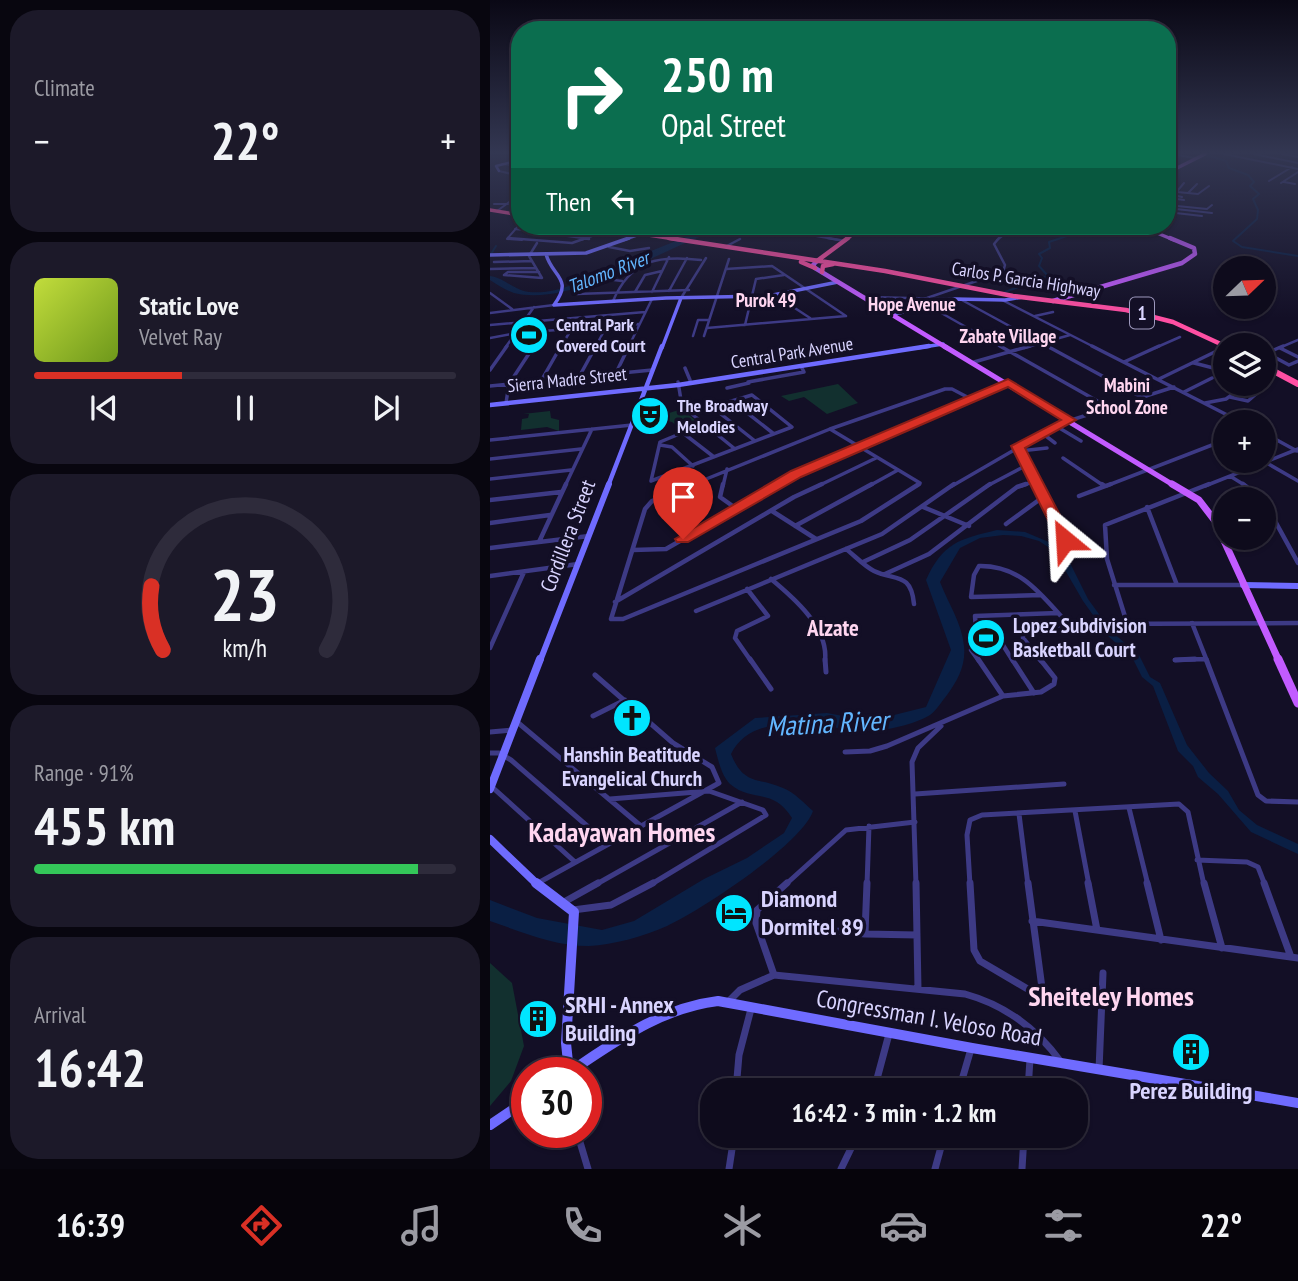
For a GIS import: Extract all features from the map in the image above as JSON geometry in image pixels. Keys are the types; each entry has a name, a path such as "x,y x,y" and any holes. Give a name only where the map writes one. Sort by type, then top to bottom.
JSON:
{"highway":[{"path":"490,210 503,212 509,209"},
{"name":"1","path":"648,235 817,261"},
{"path":"817,261 853,235"},
{"path":"806,259 827,253"},
{"path":"827,253 827,259 836,264"},
{"path":"789,256 815,268"},
{"name":"Carlos P. Garcia Highway","path":"817,261 1023,297 1154,316 1213,341"},
{"path":"822,272 824,266 836,264"},
{"path":"1276,372 1298,384"}],"main road":[{"path":"1053,301 1182,262 1195,254 1194,248 1186,243 1164,235"},
{"path":"817,261 813,264 815,268 1188,491 1210,512 1298,703"}],"street":[{"path":"497,211 508,209"},
{"path":"1176,209 1202,216"},
{"path":"1179,209 1212,213"},
{"path":"511,233 507,239 537,243 572,243 598,235"},
{"path":"560,235 590,239"},
{"path":"490,255 583,253 609,247 639,235"},
{"path":"805,235 845,241"},
{"path":"927,298 997,275 1006,269 994,244 1002,235"},
{"path":"725,247 740,239"},
{"path":"537,243 530,254 542,278 504,275 507,272 537,270"},
{"path":"609,247 627,251 649,248"},
{"path":"546,254 548,262 561,275 562,287 554,305"},
{"path":"652,292 670,257"},
{"path":"613,301 622,281 635,269 670,257 701,260 706,258"},
{"path":"669,291 688,258"},
{"path":"704,336 729,259"},
{"path":"681,298 689,290 701,260"},
{"path":"494,262 532,261"},
{"path":"707,328 846,316 769,265 726,269"},
{"path":"622,281 614,280 611,276 628,268"},
{"path":"490,269 537,270"},
{"path":"635,293 645,275 663,271"},
{"path":"745,325 756,279 785,275"},
{"path":"490,313 613,301 775,295 838,282"},
{"path":"577,293 689,290"},
{"path":"490,293 512,310"},
{"path":"775,295 811,319"},
{"path":"865,297 1002,300 1023,297"},
{"name":"Cordillera Street","path":"491,783 681,298"},
{"path":"615,373 652,299"},
{"path":"894,314 957,299 1141,397"},
{"path":"1002,300 1218,410"},
{"path":"929,306 1109,407"},
{"path":"490,370 534,307"},
{"path":"490,326 645,312"},
{"path":"1035,316 1052,312"},
{"path":"693,336 698,320 709,320"},
{"path":"490,338 516,333 639,324"},
{"path":"579,377 607,327"},
{"path":"541,381 572,329"},
{"path":"506,401 509,384 544,331"},
{"path":"974,362 1071,335"},
{"path":"1124,362 1180,337"},
{"path":"1279,347 1298,359 1290,365 1267,353 1279,347 1292,342 1298,342"},
{"name":"Central Park Avenue","path":"646,387 942,343"},
{"path":"1158,379 1213,353"},
{"name":"Central Park Avenue","path":"678,383 851,357"},
{"path":"1276,362 1280,361"},
{"path":"1194,363 1213,368"},
{"path":"727,388 804,372 801,366"},
{"path":"685,368 690,380"},
{"path":"490,386 652,370"},
{"path":"744,373 748,382"},
{"path":"1184,392 1212,378"},
{"path":"678,383 682,406 734,449"},
{"path":"633,550 662,550 796,474 1010,383"},
{"name":"Sierra Madre Street","path":"490,403 646,387"},
{"path":"696,611 882,534 976,469 1019,449 1056,426 1174,387"},
{"path":"830,429 920,483 861,522 623,619 612,620 615,602 648,503 830,429 946,388 974,398"},
{"path":"691,413 752,395 792,428 651,481 659,445 667,438 694,427 698,419"},
{"path":"1205,403 1230,397 1247,401 1253,396"},
{"path":"732,401 774,433"},
{"path":"712,407 755,441"},
{"path":"490,440 632,425"},
{"path":"1056,426 1081,441"},
{"path":"539,542 592,429"},
{"path":"684,433 715,458"},
{"path":"1042,433 1055,443"},
{"path":"1276,439 1297,450"},
{"path":"1079,496 1213,444"},
{"path":"659,445 675,449 693,466"},
{"path":"490,459 582,448"},
{"path":"1019,449 1047,448"},
{"path":"1019,449 1065,540"},
{"path":"1276,458 1297,450"},
{"path":"615,602 817,486 877,458"},
{"path":"1063,458 1105,486"},
{"path":"863,562 902,545 1002,475 1027,465"},
{"path":"727,469 720,498 735,508"},
{"path":"1276,469 1298,481"},
{"path":"490,479 572,470"},
{"path":"795,526 898,470"},
{"path":"1127,624 1114,584 1103,532 1107,523 1234,473"},
{"path":"1229,475 1250,487"},
{"path":"885,574 925,557 1017,487 1035,481"},
{"path":"687,485 679,518 697,531"},
{"path":"490,500 562,492"},
{"path":"1006,524 1043,497"},
{"path":"922,506 968,526"},
{"path":"1147,507 1178,585"},
{"path":"772,511 817,540"},
{"path":"490,523 551,515"},
{"path":"1276,523 1298,563"},
{"path":"490,548 589,536"},
{"path":"846,549 874,571 898,576 906,582 913,593 914,604"},
{"path":"490,576 578,564"},
{"path":"1041,594 971,597 977,568 982,566 1020,574 1041,594 1070,625"},
{"path":"490,648 525,571"},
{"path":"772,579 802,604 809,614 825,651 823,665 827,672"},
{"path":"1114,584 1298,586"},
{"path":"747,589 768,616 737,631 735,638 771,689"},
{"path":"1002,696 971,650 977,625 975,616 1058,613"},
{"path":"1192,623 1258,795 1266,801 1298,802"},
{"path":"845,752 880,749 1002,696 1034,693 1051,688 1056,680 1027,644 1023,631 1094,624 1298,623"},
{"path":"977,625 996,634 1034,693"},
{"path":"1175,660 1206,659"},
{"path":"537,884 709,791 719,781 712,767 673,743 596,675"},
{"path":"593,716 625,700"},
{"path":"918,989 915,794 911,773 915,748 949,720"},
{"path":"516,721 641,826"},
{"path":"490,733 512,730"},
{"path":"490,754 502,754 608,844"},
{"path":"491,783 575,862"},
{"path":"915,794 1064,784"},
{"path":"574,914 627,898 765,817 762,810 709,791 610,799"},
{"path":"564,902 742,802"},
{"path":"1019,814 1042,988 1040,992 1031,991 976,956 968,835 970,820 982,816 1179,804 1185,807 1222,948"},
{"path":"1129,808 1161,940"},
{"path":"1075,811 1097,930"},
{"path":"774,975 756,923 757,909 842,833 852,828 915,822"},
{"path":"865,934 869,826"},
{"path":"490,839 537,884 564,902 574,914 565,1043 566,1057"},
{"path":"1032,921 1294,957 1261,871 1255,864 1197,860"},
{"path":"756,923 865,934 917,935"},
{"path":"1098,1070 1103,972"},
{"path":"728,1002 740,990 774,975 965,994 986,999 1036,1033 1061,1063"},
{"name":"Congressman I. Veloso Road","path":"595,1057 682,1006 706,1001 728,1002 972,1048 1298,1103"},
{"path":"737,1078 738,1055 752,1006"},
{"path":"877,1078 889,1033"},
{"path":"962,1078 972,1048"},
{"path":"1029,1078 1030,1058"},
{"path":"490,1125 511,1111"},
{"path":"582,1148 589,1169"},
{"path":"729,1169 732,1148"},
{"path":"841,1169 851,1148"},
{"path":"935,1169 941,1148"},
{"path":"1022,1169 1023,1148"}],"green space":[{"path":"838,384 858,403 827,414 804,397 789,401 781,396"},
{"path":"682,409 696,421 684,432 672,422 653,418"},
{"path":"550,411 551,418 559,420 559,431 547,427 521,430 522,419 528,418 529,414 523,414"},
{"path":"490,963 512,983 524,1046 520,1057 511,1057 511,1081 490,1106"}],"water":[{"name":"Talomo River","path":"693,235 705,235 621,272 564,291 538,295 514,293 490,280 490,276 495,277 529,292 561,289"},
{"name":"Matina River","path":"997,530 1025,532 1051,543 1067,557 1088,599 1112,632 1139,655 1150,677 1160,683 1187,745 1209,773 1228,791 1239,810 1257,825 1298,844 1298,854 1251,832 1218,794 1198,777 1193,766 1178,751 1153,686 1142,677 1132,657 1108,636 1083,601 1054,551 1039,541 1003,535 980,538 960,548 940,582 961,629 964,653 955,684 930,715 906,725 871,731 791,724 772,726 756,731 742,740 731,754 747,776 787,790 813,811 805,825 771,858 725,892 667,926 609,944 563,944 490,921 490,900 537,918 602,930 634,921 704,879 747,858 784,833 792,818 785,808 770,799 738,790 730,784 722,772 715,748 755,718 827,713 870,721 926,707 951,650 926,580 939,558 954,544"}],"waterway":[{"path":"1257,209 1257,219 1233,241 1242,247 1298,256"},
{"path":"1005,292 1048,276 1039,266 1042,258 1039,254 1050,248 1049,242 1067,236 1065,235"},
{"path":"491,254 496,246"}],"place":[{"name":"Central Park Covered Court","path":"529,335"},
{"name":"The Broadway Melodies","path":"650,416"},
{"name":"Lopez Subdivision Basketball Court","path":"986,638"},
{"name":"Hanshin Beatitude Evangelical Church","path":"632,718"},
{"name":"Diamond Dormitel 89","path":"734,913"},
{"name":"SRHI - Annex Building","path":"538,1019"},
{"name":"Perez Building","path":"1191,1052"}],"district":[{"name":"Purok 49","path":"766,300"},
{"name":"Hope Avenue","path":"912,304"},
{"name":"Zabate Village","path":"1008,336"},
{"name":"Mabini School Zone","path":"1127,396"},
{"name":"Alzate","path":"833,628"},
{"name":"Kadayawan Homes","path":"622,832"},
{"name":"Sheiteley Homes","path":"1111,996"}],"route":[{"path":"683,539 796,474 1008,383 1070,420 1017,446 1065,540"}]}
